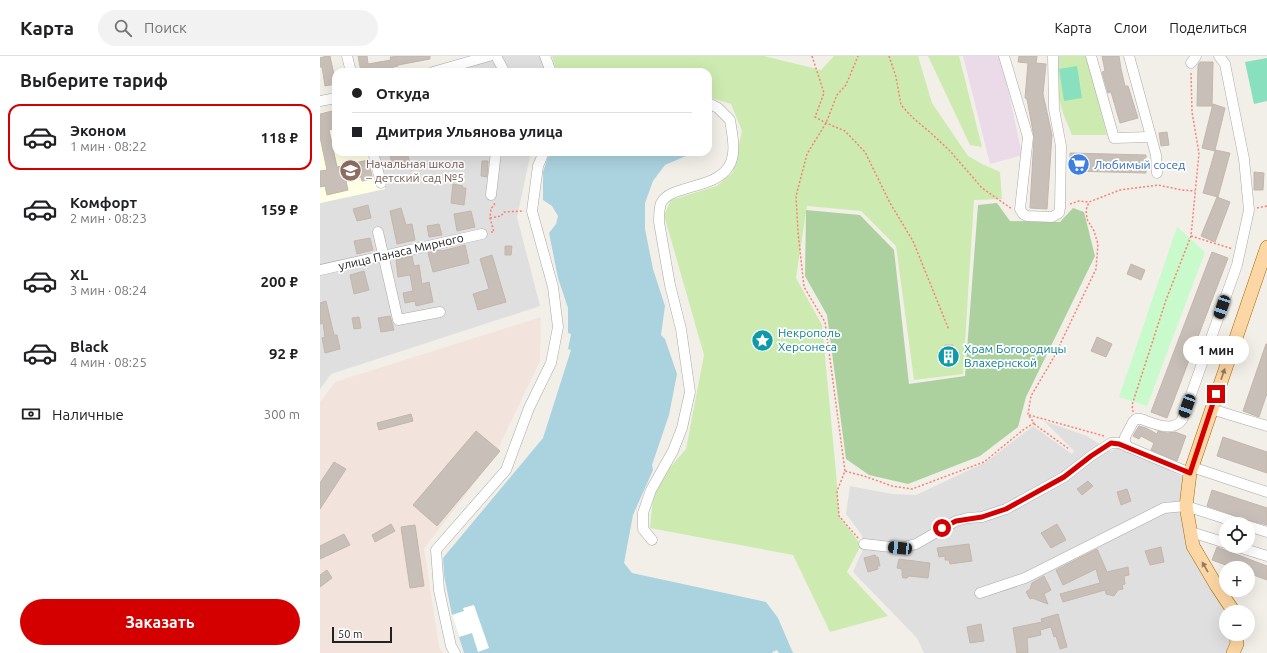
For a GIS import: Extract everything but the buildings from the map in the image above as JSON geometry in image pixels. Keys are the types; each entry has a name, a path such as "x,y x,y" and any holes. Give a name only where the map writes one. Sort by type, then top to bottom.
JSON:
{"main road":[{"path":"1229,605 1193,546 1186,506 1191,470 1267,247"},
{"path":"1233,653 1237,641"}],"street":[{"path":"347,56 350,68"},
{"path":"447,68 489,56"},
{"path":"496,56 502,68"},
{"path":"545,56 550,68"},
{"path":"1004,56 1028,137 1020,209 1023,214 1027,216 1052,217 1059,210 1061,146 1055,114 1053,56"},
{"path":"1091,56 1114,138 1150,137"},
{"path":"1129,56 1156,155 1157,173"},
{"path":"1128,447 1125,443 1125,438 1134,420 1140,419 1170,427 1177,426 1182,420 1237,265 1249,210 1245,166 1225,64 1219,56"},
{"path":"320,101 332,99"},
{"path":"652,540 643,529 643,513 651,490 672,451 682,428 690,392 681,329 670,285 659,222 659,212 662,202 670,194 713,180 723,174 730,165 733,152 730,120 718,108 712,105"},
{"path":"374,156 381,183"},
{"path":"491,195 496,156"},
{"path":"455,653 451,646 439,590 436,550 506,470 529,408 551,362 558,327 553,288 532,211 538,166 542,156"},
{"path":"378,232 398,320 440,312"},
{"name":"улица Панаса Мирного","path":"320,270 482,234"},
{"path":"1211,409 1267,426"},
{"path":"864,544 900,548 916,544 956,521 982,517 1006,509 1064,477 1111,443 1128,447 1191,470 1267,492"},
{"path":"980,592 1025,578 1164,508 1186,506 1220,517"},
{"path":"1255,528 1267,532"},
{"path":"1190,532 1219,541"},
{"path":"1255,552 1267,556"}],"path":[{"path":"812,56 824,93 815,117 845,131 865,152 890,203 913,241 949,330"},
{"path":"858,56 846,85 837,95 826,123 807,154 796,196 804,287 825,322 845,471 838,491 839,516 864,544"},
{"path":"889,56 896,77 900,105 950,151 982,188 1010,208 1023,214"},
{"path":"1134,420 1132,405 1166,300 1191,236 1199,153 1192,112 1193,59"},
{"path":"1059,210 1079,201 1089,202 1120,190 1158,185 1195,191"},
{"path":"482,234 494,232 490,218 491,208 494,206 495,198 491,195"},
{"path":"1069,449 1034,424 1028,414 1031,396 1054,358 1096,269 1098,244 1094,231 1087,219 1086,210 1089,202"},
{"path":"490,218 501,216 504,212 532,211"},
{"path":"1191,236 1228,248 1240,250"},
{"path":"1028,414 1092,432"},
{"path":"845,471 892,486 912,489 984,462 1023,430 1034,424"}],"shaded area":[{"path":"497,56 550,56 554,68 466,68 497,59"},
{"path":"963,56 1001,56 1022,155 990,164"},
{"name":"Начальная школа – детский сад №5","path":"332,110 332,156 378,156 385,189 320,203 320,113"},
{"path":"378,156 530,156 517,217 540,306 331,374 320,389 320,203 384,189"},
{"path":"541,317 540,361 492,461 424,548 439,647 443,653 320,653 320,402 335,382"},
{"path":"1044,421 1087,436 1110,451 1122,447 1183,477 1179,507 1187,548 1222,605 1219,605 1219,641 1231,641 1228,653 924,653 917,638 853,572 863,549 862,535 846,514 850,486 892,494 916,495 986,462 1033,426 1072,454 1074,451"}],"green space":[{"name":"Некрополь Херсонеса","path":"552,56 764,56 821,70 834,56 918,56 932,103 968,156 1000,172 1002,199 974,200 963,374 914,380 896,246 861,211 807,206 796,278 822,325 839,516 861,545 847,572 888,616 830,632 793,555 650,528 654,486 686,449 704,355 664,215 671,200 717,186 733,172 742,131 731,104 712,98 712,68 556,68"},
{"path":"928,56 959,56 982,147 970,145"},
{"path":"1059,56 1087,56 1107,135 1072,135 1063,113 1056,88"},
{"path":"1267,58 1267,101 1254,104 1245,62"},
{"path":"1077,66 1082,98 1064,101 1059,69"},
{"path":"997,203 1010,221 1060,222 1073,208 1084,212 1095,256 1026,397 1018,427 980,456 908,484 869,475 846,459 827,315 805,276 806,210 860,215 894,250 909,384 965,376 978,205"},
{"path":"1177,227 1205,252 1147,406 1119,397"}],"water":[{"path":"686,156 665,165 653,181 645,203 645,229 653,269 665,306 661,335 665,339 677,374 669,415 652,465 653,470 633,515 624,563 632,573 766,602 778,618 793,653 779,653 777,650 772,652 773,653 464,653 452,615 444,575 443,558 543,438 571,350 568,349 571,334 568,333 568,308 558,278 549,233 556,224 558,216 552,206 543,200 543,172 548,157"}],"pier":[{"path":"474,605 489,648 478,652 472,633 459,637 452,615 464,611 463,608"}],"place":[{"name":"Любимый сосед","path":"1078,165"},
{"name":"Начальная школа – детский сад №5","path":"350,171"},
{"name":"Некрополь Херсонеса","path":"762,340"},
{"name":"Храм Богородицы Влахернской","path":"949,356"}],"route":[{"path":"942,528 956,521 982,517 1006,509 1028,498 1064,477 1111,443 1119,444 1190,473 1216,394"}]}
